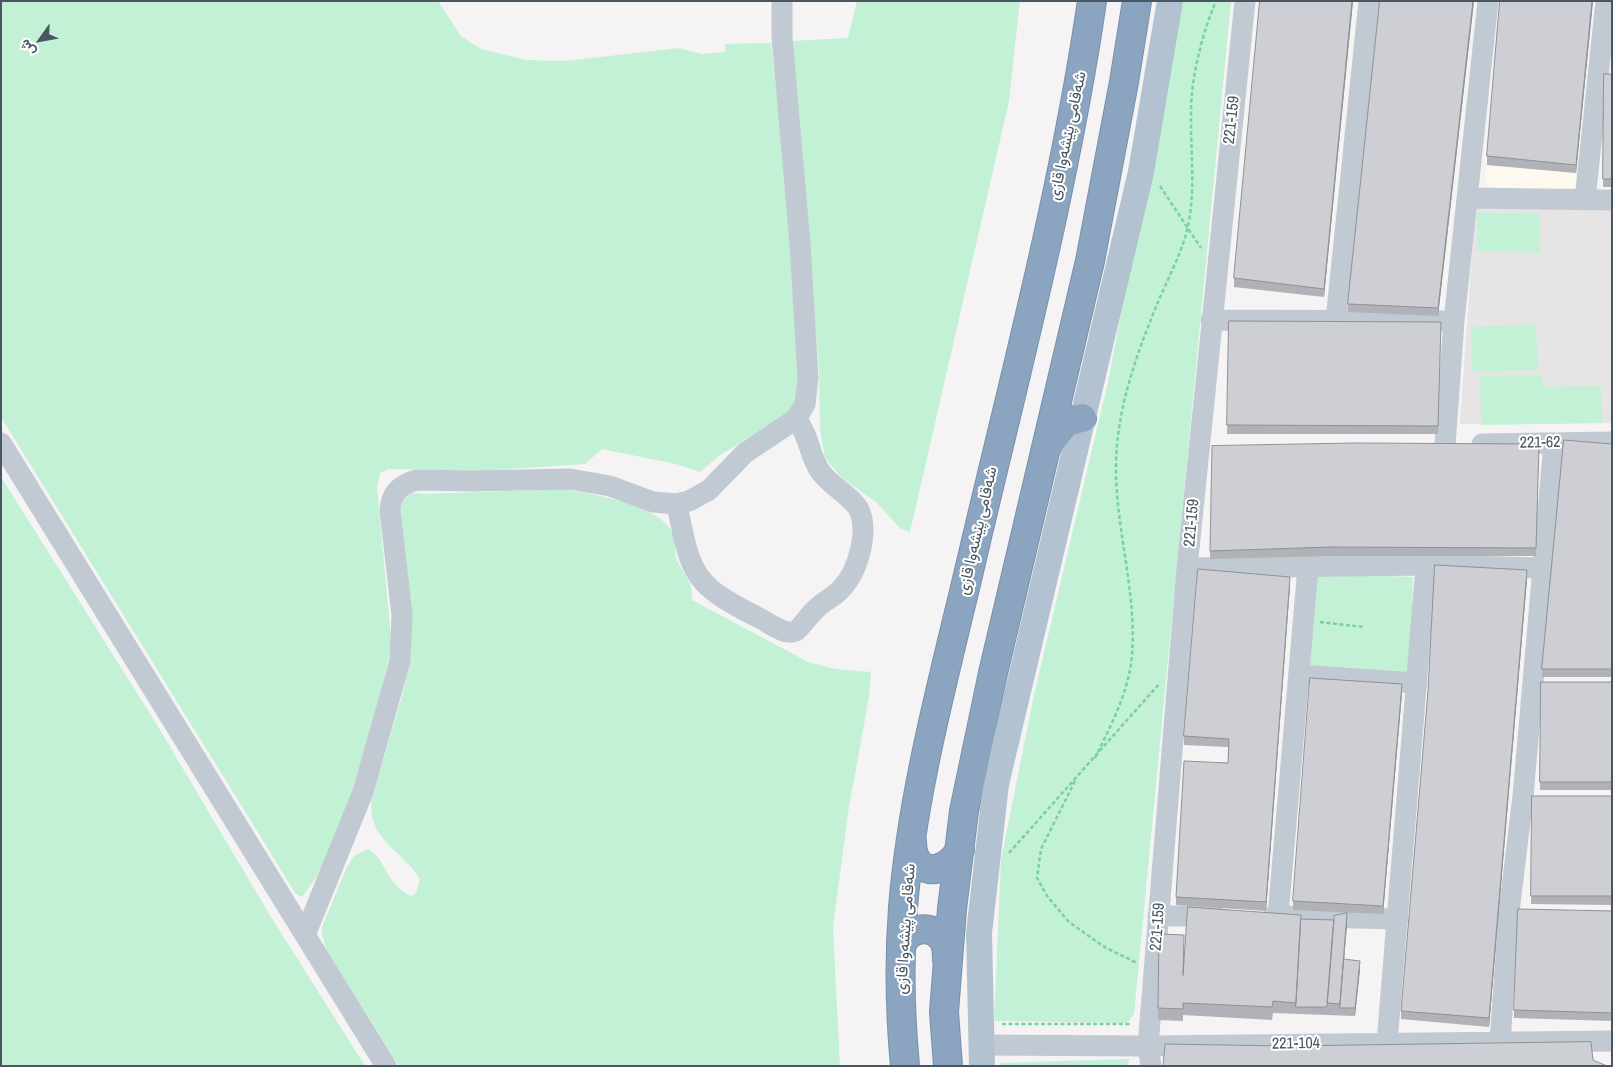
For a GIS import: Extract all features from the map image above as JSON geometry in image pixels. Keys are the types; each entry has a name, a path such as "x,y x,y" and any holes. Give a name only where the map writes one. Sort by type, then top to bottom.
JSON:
{"highway":[{"path":"948,1066 944,1012 964,811 993,673 1090,261 1124,82 1137,1"},
{"name":"شەقامی پێشەوا قازی","path":"905,1066 900,1013 902,945 904,908 917,808 948,657 1044,254 1083,69 1091,3"},
{"path":"1046,447 1066,422 1082,418"},
{"path":"912,841 915,858 919,863 932,869 947,866 960,850"},
{"path":"902,945 908,935 914,931 930,930 942,938 946,945 948,964"}],"main road":[{"path":"981,1056 979,933 996,784 1141,172 1170,1"}],"street":[{"path":"305,935 363,792 397,678 402,629 390,510 396,491 409,482 417,480 471,482 548,478 590,482 629,492 653,502 677,504 689,501 708,490 745,453 796,419 805,404 808,378 800,244 782,37 782,1"},
{"name":"221-159","path":"1150,1056 1158,916 1188,568 1209,449 1211,320 1245,1"},
{"path":"1336,320 1369,1"},
{"path":"1211,320 1454,320 1488,1"},
{"path":"1585,200 1605,72 1606,1"},
{"path":"1468,198 1612,200"},
{"name":"221-62","path":"1454,320 1435,445 1612,442"},
{"path":"677,504 688,556 706,586 724,600 785,631 796,630 818,607 845,585 863,541 864,523 856,506 820,471 809,450 805,433 796,419"},
{"path":"1,443 386,1066"},
{"path":"1500,1042 1533,796 1544,682 1544,568 1554,443"},
{"path":"1188,568 1426,565 1544,568"},
{"path":"1387,1043 1426,565"},
{"path":"1258,916 1299,675 1308,566"},
{"path":"1299,675 1417,683"},
{"path":"1158,916 1398,919"},
{"name":"221-104","path":"981,1056 1150,1056 1387,1043 1612,1041"}],"path":[{"path":"1095,758 1125,692 1132,655 1131,608 1119,515 1116,463 1124,398 1142,339 1188,228 1193,190 1193,85 1201,46 1216,1"},
{"path":"1158,182 1202,249"},
{"path":"1304,620 1364,627"},
{"path":"1008,853 1095,758 1165,677"},
{"path":"1077,778 1040,849 1037,878 1047,896 1069,922 1106,948 1140,965"}],"shaded area":[{"path":"1487,165 1576,173 1575,194 1485,186"},
{"path":"1475,208 1612,209 1612,423 1460,424"}],"green space":[{"path":"1,1 438,1 461,36 481,49 526,60 566,61 679,48 702,54 725,52 725,44 771,43 785,171 799,391 789,414 720,455 700,472 676,464 602,449 585,464 479,471 388,469 380,473 377,487 392,648 362,762 345,812 320,872 302,897 296,894 1,417"},
{"path":"857,1 1020,1 1009,101 910,532 901,529 876,502 841,477 825,458 820,428 819,371 791,41 848,38"},
{"path":"1180,1 1231,1 1134,1014 1127,1023 994,1021 1001,860 1034,695 1108,382"},
{"path":"1478,212 1540,214 1539,253 1477,251"},
{"path":"1536,324 1538,370 1472,372 1471,327"},
{"path":"1540,375 1545,387 1601,386 1602,423 1481,425 1480,376"},
{"path":"1,477 154,720 271,917 365,1066 1,1066"},
{"path":"565,489 625,502 655,515 666,524 673,534 676,558 690,584 692,600 808,662 835,669 871,672 869,697 849,807 833,927 840,1066 399,1066 327,951 322,935 322,927 347,867 354,856 368,849 374,853 396,885 411,896 416,893 420,879 413,869 388,845 375,827 371,802 403,693 411,657 406,558 400,517 402,501 411,493"},
{"path":"1313,573 1413,577 1410,674 1309,670"},
{"path":"1129,1059 1128,1066 1000,1066 1000,1063"}],"building":[{"path":"1260,1 1352,1 1324,289 1234,278"},
{"path":"1380,1 1473,1 1438,308 1348,304"},
{"path":"1500,1 1592,1 1576,165 1487,156"},
{"path":"1604,74 1612,74 1612,179 1603,179"},
{"path":"1229,321 1441,322 1438,426 1227,425"},
{"path":"1564,440 1612,444 1612,669 1542,669"},
{"path":"1355,443 1539,444 1536,548 1330,547 1210,551 1212,446"},
{"path":"1435,565 1527,570 1489,1018 1401,1011 1428,691"},
{"path":"1198,569 1290,577 1266,902 1176,897 1184,761 1228,763 1229,739 1184,736"},
{"path":"1310,678 1402,684 1383,906 1293,901"},
{"path":"1541,682 1612,682 1612,782 1540,782"},
{"path":"1532,796 1612,796 1612,896 1531,896"},
{"path":"1188,907 1301,915 1296,1003 1273,1001 1272,1007 1183,1003 1183,1009 1158,1008 1159,934 1184,935 1183,975"},
{"path":"1518,909 1612,911 1612,1013 1514,1010"},
{"path":"1347,913 1340,1004 1327,1003 1334,916"},
{"path":"1301,919 1334,920 1327,1007 1296,1007"},
{"path":"1344,959 1360,961 1355,1008 1340,1008"},
{"path":"1591,1042 1593,1060 1607,1066 1163,1066 1165,1044 1285,1046"}]}
